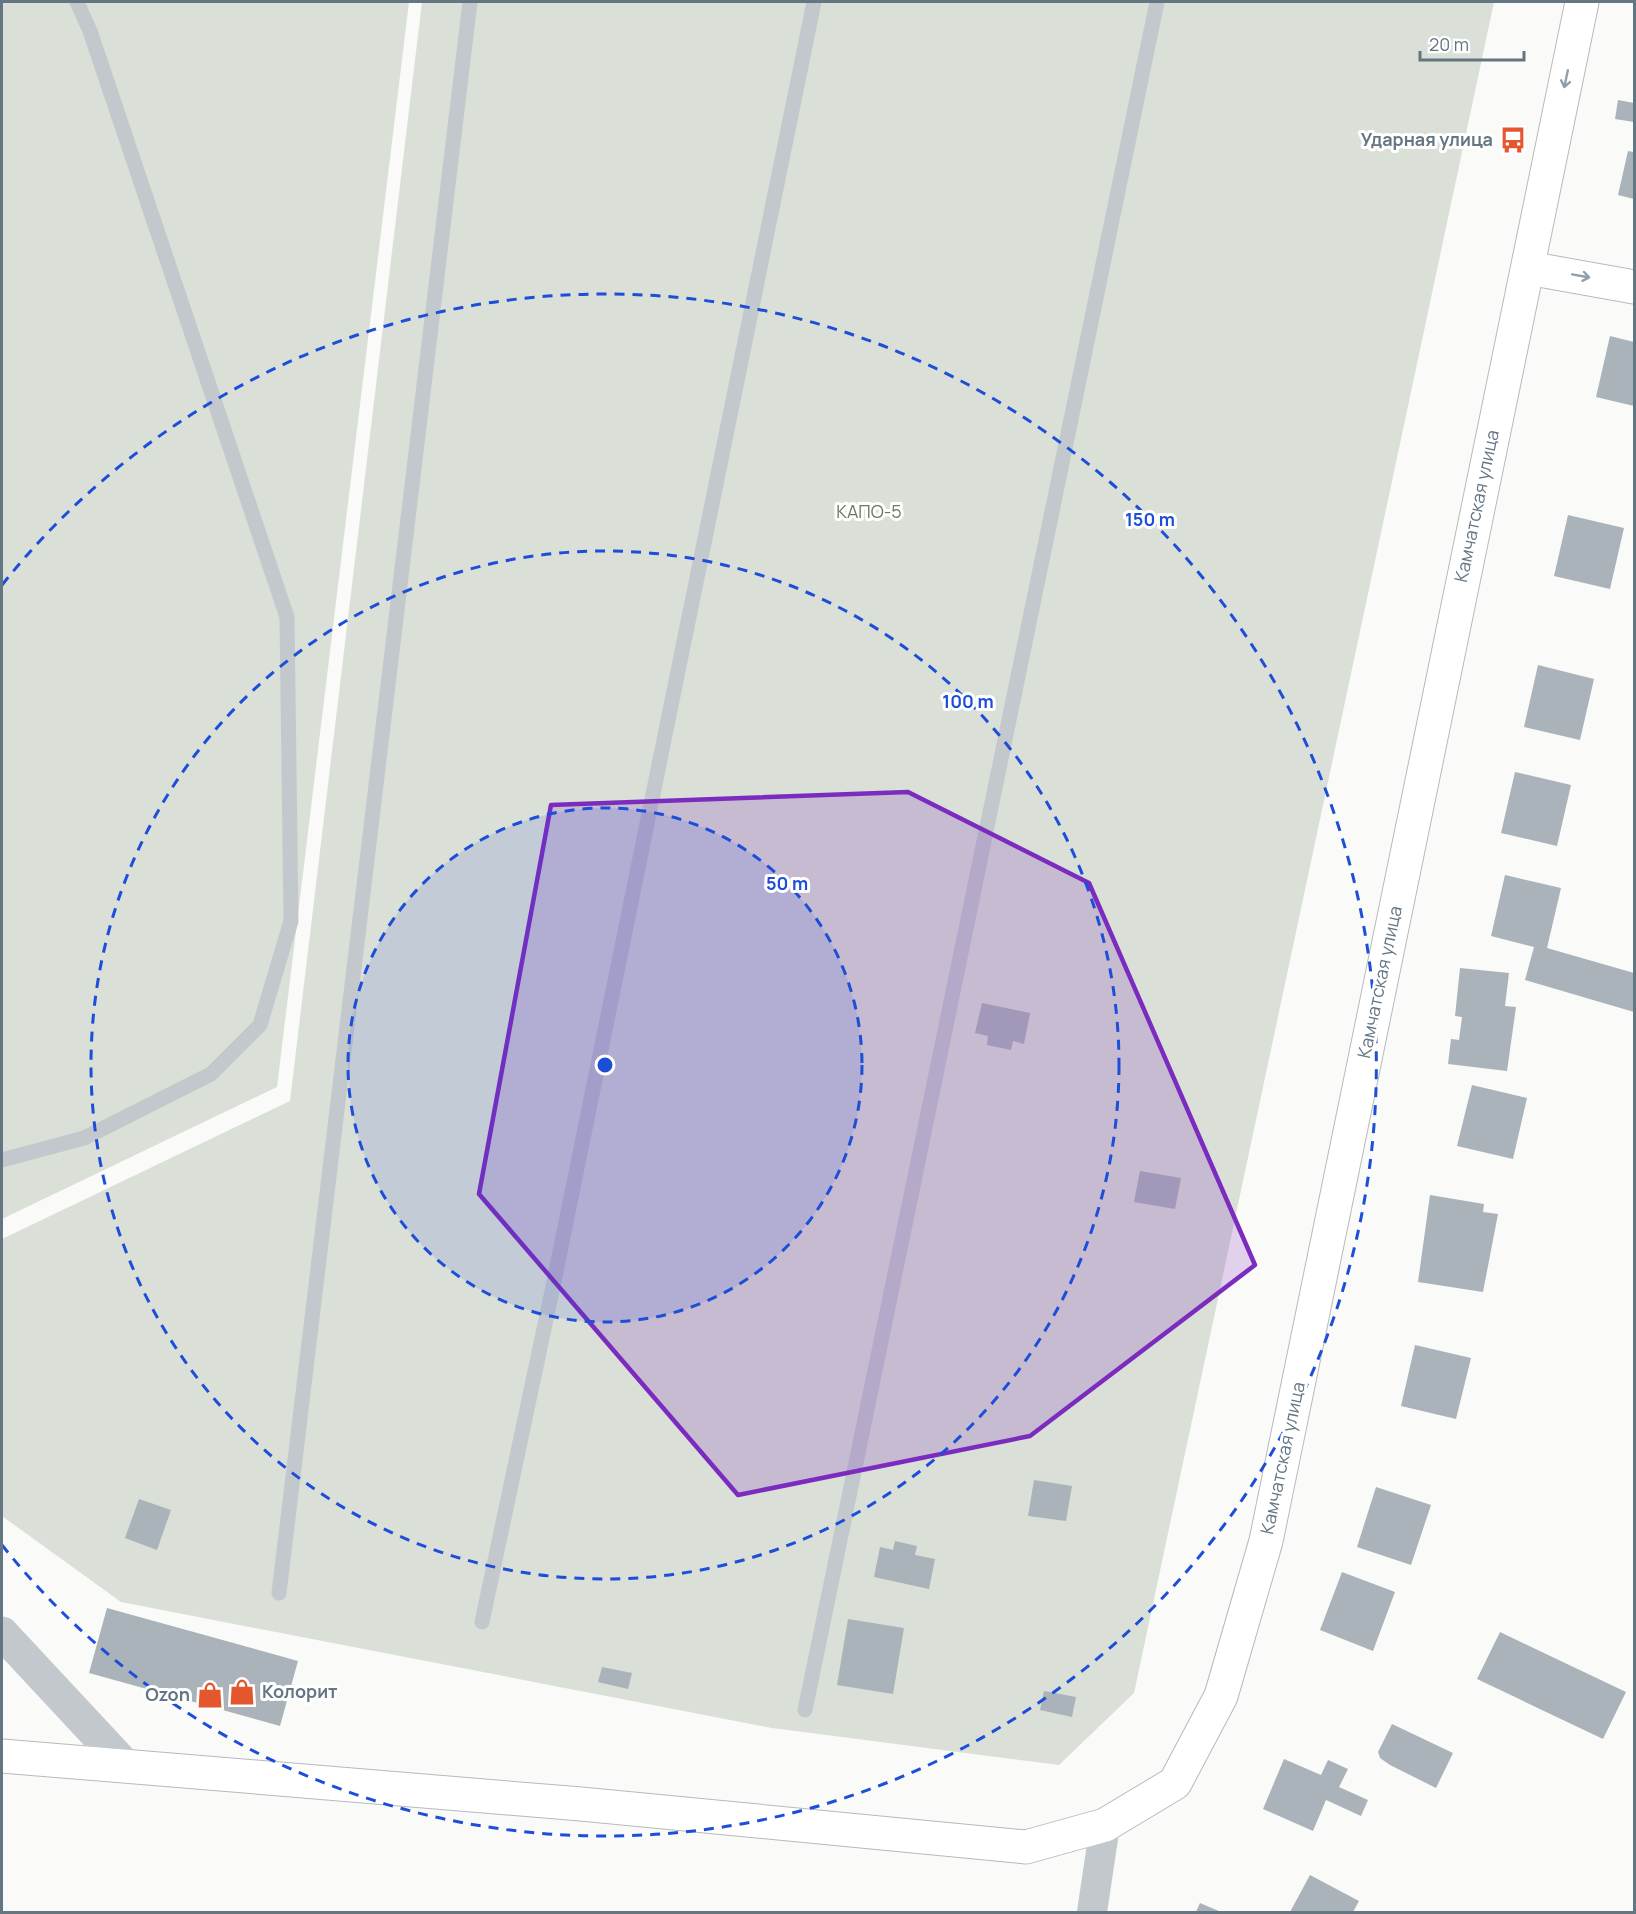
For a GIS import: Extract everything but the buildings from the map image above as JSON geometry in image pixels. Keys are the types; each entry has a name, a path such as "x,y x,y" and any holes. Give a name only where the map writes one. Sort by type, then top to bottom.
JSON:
{"main road":[{"name":"Камчатская улица","path":"2,1756 581,1804 1026,1846 1105,1825 1175,1783 1221,1696 1266,1541 1582,2"},
{"path":"1527,268 1635,287"}],"street":[{"path":"2,1633 125,1765"},
{"path":"1092,1912 1105,1825"}],"lane":[{"path":"2,1160 84,1138 211,1074 260,1025 291,921 287,617 94,42 77,2"},
{"path":"279,1593 470,2"},
{"path":"482,1622 555,1280 814,2"},
{"path":"805,1710 1157,2"}],"highlighted area":[{"path":"908,792 1089,883 1255,1265 1030,1436 738,1495 479,1194 551,805"}],"green space":[{"path":"2,2 409,2 277,1087 2,1219"},
{"name":"КАПО-5","path":"422,2 1494,2 1134,1693 1059,1765 772,1728 121,1602 2,1516 2,1239 290,1101"}],"place":[{"name":"Ударная улица","path":"1513,140"},
{"name":"Колорит","path":"242,1692"},
{"name":"Ozon","path":"210,1695"}]}
